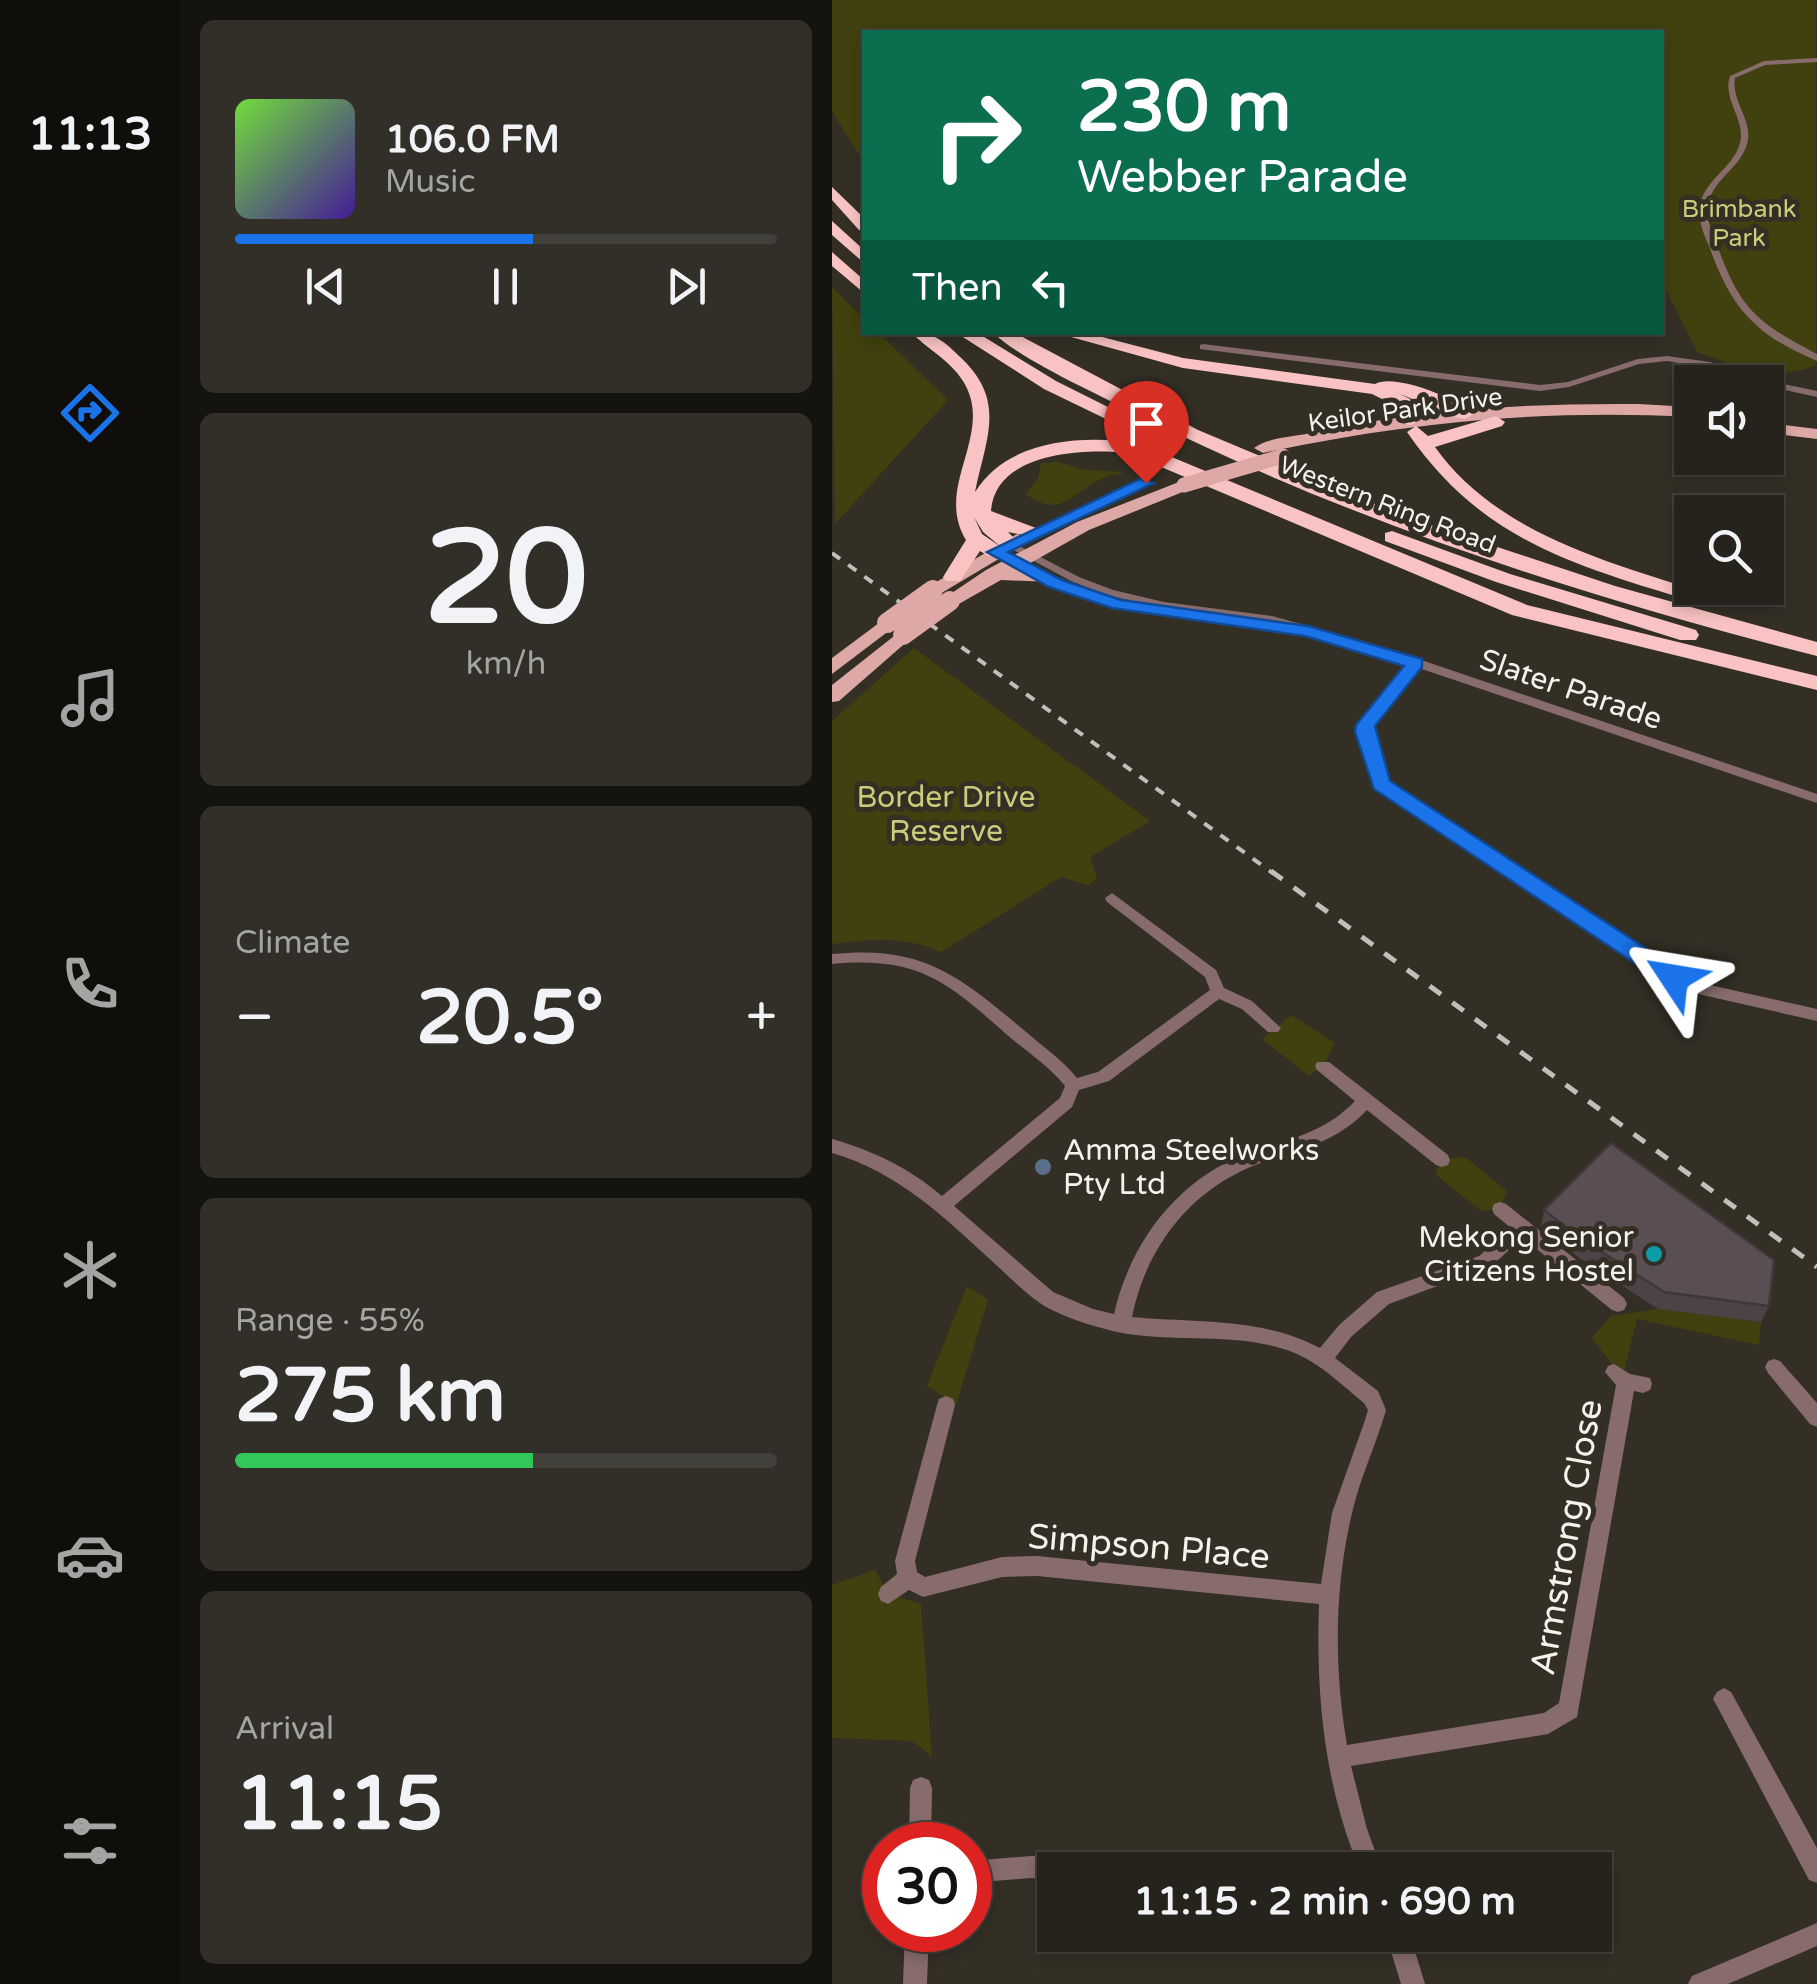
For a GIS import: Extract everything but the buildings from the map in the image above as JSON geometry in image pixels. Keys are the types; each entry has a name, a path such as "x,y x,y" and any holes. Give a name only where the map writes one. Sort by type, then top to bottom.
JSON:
{"highway":[{"path":"832,192 862,225"},
{"path":"832,226 862,256"},
{"path":"832,257 862,286"},
{"path":"923,335 963,370 981,405 981,446 961,506 964,527 976,540 1008,557"},
{"name":"Western Ring Road","path":"968,335 1014,366 1111,416 1382,533 1575,602 1816,671"},
{"name":"Western Ring Road","path":"1005,335 1092,384 1207,440 1404,520 1616,592 1816,649"},
{"path":"1072,335 1148,356 1386,392 1404,403 1417,432 1442,468 1475,499 1538,538 1600,564 1816,635"},
{"path":"1262,374 1402,388 1465,414"},
{"path":"1417,432 1438,438 1496,422"},
{"path":"1008,557 987,526 982,509 991,482 1004,470 1030,456 1085,445 1138,449 1520,610 1816,682"},
{"path":"982,509 1005,526 1034,532"},
{"path":"958,574 976,540"}],"main road":[{"name":"Keilor Park Drive","path":"942,595 958,574 1184,486 1283,456 1417,432 1465,414 1590,408 1674,411"},
{"name":"Keilor Park Drive","path":"1496,422 1569,418 1674,421"},
{"path":"1784,420 1816,424"},
{"path":"1784,430 1816,434"},
{"name":"Keilor Park Drive","path":"832,668 942,595 1008,557 1034,532 1164,477 1262,448 1417,432"},
{"path":"1008,557 1047,571 1062,536"},
{"name":"Keilor Park Drive","path":"832,696 895,629"}],"street":[{"path":"1816,60 1764,63 1732,77 1729,85 1744,126 1744,141 1738,156 1708,192 1702,210 1726,286 1742,311 1769,332 1816,358"},
{"path":"1203,347 1546,388 1580,383 1633,364 1662,359 1707,365"},
{"path":"1784,387 1816,394"},
{"name":"Slater Parade","path":"1008,557 1133,608 1308,631 1416,663 1816,799"},
{"path":"1416,663 1364,732 1382,785 1674,978 1698,988 1816,1015"},
{"path":"1112,898 1210,974 1218,992 1247,1005 1273,1028"},
{"path":"832,959 883,956 911,960 935,970 961,984 1073,1085"},
{"path":"1073,1085 1104,1077 1218,992"},
{"path":"1323,1066 1442,1160"},
{"path":"942,1206 1066,1102 1073,1085"},
{"path":"1121,1326 1127,1296 1146,1250 1181,1205 1216,1177 1243,1162 1340,1128 1364,1102"},
{"path":"832,1146 885,1163 916,1182 1058,1305 1121,1326 1231,1331 1300,1347 1370,1397 1377,1410 1342,1513 1326,1642 1345,1788 1365,1852"},
{"path":"1500,1209 1618,1304"},
{"path":"1323,1360 1354,1322 1382,1298 1484,1261 1521,1229"},
{"path":"1774,1367 1816,1418"},
{"name":"Armstrong Close","path":"1340,1758 1548,1723 1568,1709 1628,1379"},
{"path":"888,1594 908,1578 905,1561 946,1405"},
{"name":"Simpson Place","path":"908,1578 923,1587 1002,1567 1037,1566 1330,1595"},
{"path":"1724,1699 1816,1872"},
{"path":"920,1822 921,1788"},
{"path":"992,1871 1037,1868"},
{"path":"1700,1984 1816,1934"},
{"path":"916,1984 917,1952"},
{"path":"1404,1952 1414,1984"}],"green space":[{"name":"Brimbank Park","path":"832,0 1816,0 1816,365 1784,373 1784,365 1734,365 1697,352 1664,286 1664,30 862,30 862,160 832,111"},
{"path":"832,287 862,317 862,335 881,335 948,400 835,524"},
{"path":"1058,462 1085,470 1125,472 1104,478 1057,504 1048,505 1026,494 1038,478 1041,463"},
{"name":"Border Drive Reserve","path":"914,648 1150,821 1090,857 1097,879 1088,885 1061,877 941,952 901,941 832,944 832,721"},
{"path":"1291,1015 1335,1043 1323,1066 1309,1076 1262,1039"},
{"path":"1465,1157 1507,1191 1500,1209 1481,1211 1435,1174 1442,1160"},
{"path":"967,1286 988,1300 956,1405 927,1386"},
{"path":"1658,1309 1761,1322 1759,1345 1637,1319 1624,1371 1615,1369 1592,1338 1611,1316"},
{"path":"875,1570 888,1594 921,1604 932,1757 913,1741 832,1738 832,1585"}],"railway":[{"path":"832,553 1274,874"},
{"path":"1271,871 1817,1267"}],"place":[{"name":"Amma Steelworks Pty Ltd","path":"1043,1167"},
{"name":"Mekong Senior Citizens Hostel","path":"1654,1254"}],"route":[{"path":"1146,483 995,552 1056,583 1118,605 1308,631 1416,663 1364,732 1382,785 1674,978"}]}
